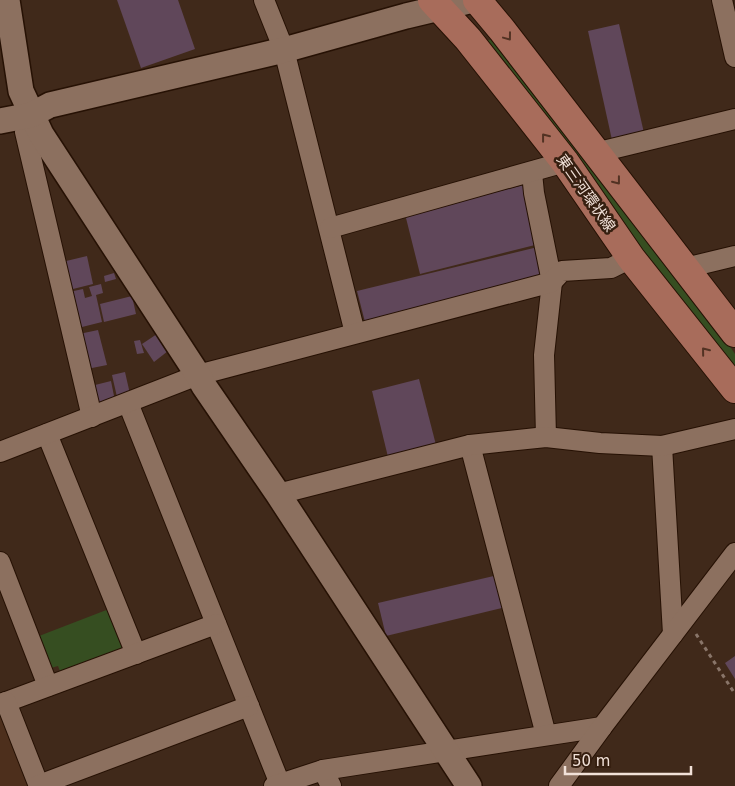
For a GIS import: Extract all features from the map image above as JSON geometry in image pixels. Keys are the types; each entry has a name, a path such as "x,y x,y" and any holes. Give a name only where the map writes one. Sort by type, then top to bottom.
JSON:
{"main road":[{"name":"東三河環状線","path":"477,0 735,333"},
{"name":"東三河環状線","path":"436,4 468,38 565,162 630,258 735,389"}],"street":[{"path":"7,0 21,91 41,134 204,386 278,494 469,786"},
{"path":"264,0 284,50 355,333"},
{"path":"0,121 31,115 50,105 284,50 406,16 436,4 473,0"},
{"path":"722,0 735,57"},
{"path":"31,115 25,132 92,417"},
{"path":"595,153 735,119"},
{"path":"330,228 532,173 565,162"},
{"path":"532,173 534,193 552,282 544,355 546,437"},
{"path":"685,268 735,256"},
{"path":"0,452 198,375 552,282 562,271 611,268 630,258"},
{"path":"128,403 249,706 277,785 327,778 445,750 602,727"},
{"path":"278,494 470,445 546,437 662,446 735,429"},
{"path":"47,434 136,654"},
{"path":"470,445 546,735"},
{"path":"662,446 673,634"},
{"path":"559,786 735,553"},
{"path":"0,562 48,686"},
{"path":"216,624 3,703 39,786 249,706"}],"path":[{"path":"685,618 735,694"}],"shaded area":[{"path":"0,713 32,786 0,786"}],"green space":[{"path":"501,36 679,269 735,354 735,376 483,42"},
{"path":"109,609 123,646 121,652 61,674 58,666 51,668 39,636"}],"building":[{"path":"117,0 178,0 195,49 141,68"},
{"path":"619,24 644,133 612,140 588,31"},
{"path":"524,185 539,244 420,274 405,214"},
{"path":"542,246 549,277 365,322 357,291"},
{"path":"87,256 93,284 69,290 62,262"},
{"path":"114,273 116,279 105,282 104,276"},
{"path":"101,284 103,293 96,295 102,322 78,328 69,292 83,289 85,298 92,296 89,287"},
{"path":"132,296 136,314 104,322 100,304"},
{"path":"98,330 107,365 87,369 79,334"},
{"path":"157,334 168,351 154,362 142,344"},
{"path":"140,340 144,353 137,354 134,341"},
{"path":"125,372 130,394 117,397 112,375"},
{"path":"419,379 436,445 388,457 372,391"},
{"path":"111,381 115,401 96,406 91,386"},
{"path":"498,575 506,607 386,636 378,603"},
{"path":"735,656 735,679 725,663"}]}
